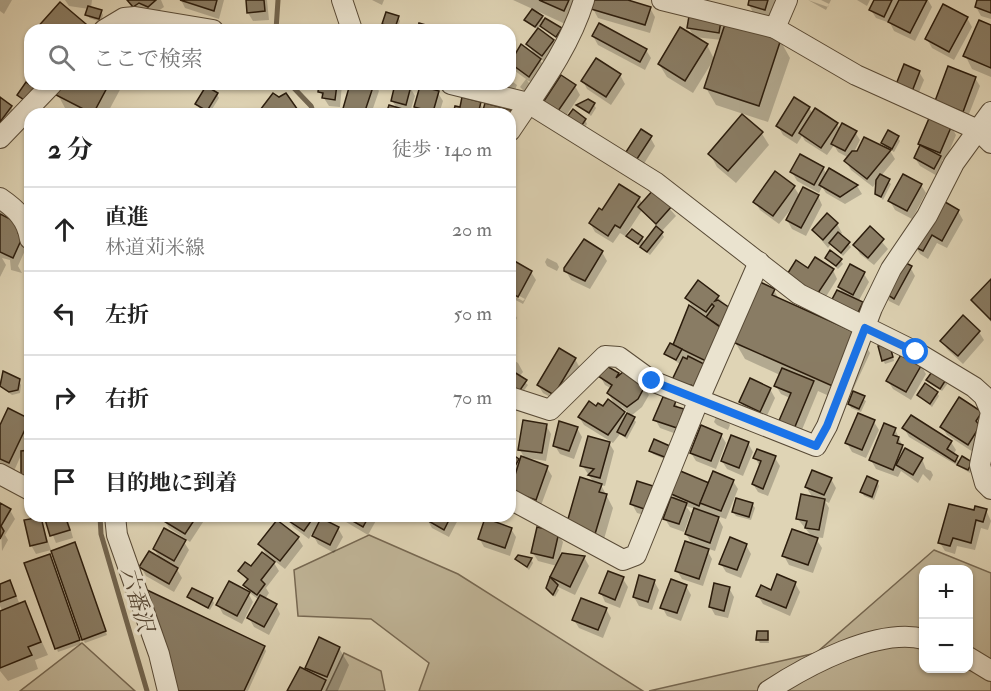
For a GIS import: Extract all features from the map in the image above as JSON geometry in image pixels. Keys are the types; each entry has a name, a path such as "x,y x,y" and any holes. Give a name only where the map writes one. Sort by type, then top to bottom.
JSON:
{"street":[{"path":"342,0 350,24"},
{"path":"516,122 570,36 584,0"},
{"path":"662,0 775,27 856,75 984,137"},
{"path":"775,27 787,0"},
{"path":"114,24 124,18 135,17 177,24"},
{"path":"29,108 46,90"},
{"path":"474,90 528,104 655,182 799,294 916,352 974,387 984,396 991,412 980,465 985,483 991,489"},
{"path":"516,399 550,410 605,356 613,356 619,357 652,381 816,446 827,426 865,328 891,269 927,216 954,163 984,137 991,112"},
{"path":"0,138 24,113"},
{"path":"0,198 16,209 24,220"},
{"path":"516,502 623,560 636,555 699,399 759,262"},
{"path":"0,474 24,487"},
{"path":"116,522 117,535 159,654 168,691"},
{"path":"768,691 803,669 854,646 909,635 919,638"},
{"path":"973,660 991,671"}],"shaded area":[{"path":"369,535 458,574 643,691 419,691 429,663 371,619 298,616 294,570"},
{"path":"934,550 971,565 919,565 919,673 973,673 973,566 991,573 991,691 649,691 816,653"},
{"path":"82,643 135,691 20,691"},
{"path":"344,653 381,671 385,691 326,691"}],"building":[{"path":"127,0 156,0 148,7 139,3 133,7"},
{"path":"180,0 217,0 214,11"},
{"path":"246,0 264,0 265,11 247,13"},
{"path":"539,0 569,0 564,11"},
{"path":"594,0 628,0 651,7 645,25 591,9"},
{"path":"749,0 768,0 765,10 748,5"},
{"path":"874,0 892,0 884,17 869,10"},
{"path":"899,0 927,0 910,33 888,22"},
{"path":"977,0 991,0 991,13 975,7"},
{"path":"60,2 86,24 40,24"},
{"path":"943,4 968,17 949,52 925,39"},
{"path":"88,6 102,10 99,19 85,15"},
{"path":"532,9 543,16 535,27 524,20"},
{"path":"386,12 399,16 396,24 382,24"},
{"path":"689,16 721,21 719,33 687,28"},
{"path":"545,18 562,28 556,37 540,26"},
{"path":"979,20 991,25 991,68 963,56"},
{"path":"726,21 781,39 759,106 704,88"},
{"path":"599,23 647,49 640,62 592,36"},
{"path":"680,27 708,44 685,81 658,64"},
{"path":"538,28 554,40 542,56 526,44"},
{"path":"521,44 541,59 529,77 516,67 516,53"},
{"path":"596,58 621,74 606,97 581,81"},
{"path":"904,64 920,71 911,94 895,87"},
{"path":"948,66 976,77 963,112 935,101"},
{"path":"561,75 576,85 556,114 542,104"},
{"path":"24,85 24,90 35,90 27,102 17,95"},
{"path":"59,90 106,90 96,108 81,108 56,95"},
{"path":"204,90 213,90 218,93 209,108 202,108 195,104"},
{"path":"318,90 336,90 335,100 322,98 323,93 318,92"},
{"path":"348,90 372,90 366,108 343,108"},
{"path":"394,90 410,90 406,105 391,101"},
{"path":"419,90 439,91 434,108 414,107"},
{"path":"273,93 279,97 286,93 296,108 262,108"},
{"path":"0,97 12,106 0,122"},
{"path":"462,97 481,102 480,108 454,108 455,106 460,107"},
{"path":"794,97 810,107 792,136 776,126"},
{"path":"588,99 595,103 589,113 576,105"},
{"path":"485,103 504,108 484,108"},
{"path":"815,108 838,123 821,148 799,133"},
{"path":"573,109 586,119 578,131 565,120"},
{"path":"742,114 763,132 728,171 708,154"},
{"path":"930,116 952,125 940,153 918,144"},
{"path":"842,123 857,131 845,151 831,144"},
{"path":"641,129 652,136 635,162 624,155"},
{"path":"888,130 899,136 892,149 881,143"},
{"path":"864,137 891,150 867,179 844,161 852,151 857,151"},
{"path":"920,145 941,156 934,169 914,158"},
{"path":"800,154 824,167 814,185 790,172"},
{"path":"829,168 858,185 840,197 819,185"},
{"path":"775,171 795,186 773,216 753,202"},
{"path":"880,174 890,179 881,197 875,194 876,180"},
{"path":"903,174 922,184 907,211 888,201"},
{"path":"619,184 640,197 620,228 615,225 608,236 589,223 599,208 602,210"},
{"path":"803,187 819,195 801,228 786,220"},
{"path":"654,189 672,206 656,224 638,207"},
{"path":"940,199 959,210 942,241 932,235 923,251 913,246"},
{"path":"827,213 838,223 823,240 812,230"},
{"path":"0,214 22,225 18,233 23,236 13,258 0,252"},
{"path":"656,226 663,232 647,252 640,247"},
{"path":"870,226 884,239 868,258 853,245"},
{"path":"632,229 643,237 638,244 626,236"},
{"path":"838,232 850,242 841,253 829,243"},
{"path":"584,239 603,251 585,281 564,271"},
{"path":"830,250 842,259 836,266 825,258"},
{"path":"815,257 834,269 816,296 786,276 796,260 808,268"},
{"path":"900,260 912,266 894,299 883,292"},
{"path":"516,262 532,271 518,297 516,296"},
{"path":"850,264 865,272 853,295 838,287"},
{"path":"991,279 991,320 971,300"},
{"path":"698,280 719,296 715,301 718,300 733,310 721,327 706,317 714,306 712,304 706,312 685,298"},
{"path":"760,282 775,289 772,295 861,335 837,388 733,342"},
{"path":"837,290 863,302 856,317 829,305"},
{"path":"689,305 724,330 710,363 673,345"},
{"path":"963,315 980,331 958,356 940,341"},
{"path":"670,343 682,349 676,360 664,354"},
{"path":"889,343 893,357 882,361 878,346"},
{"path":"559,348 576,358 554,395 537,385"},
{"path":"902,353 922,364 906,392 886,381"},
{"path":"688,356 706,365 695,388 691,385 689,388 672,380 683,357 687,359"},
{"path":"605,365 619,373 616,378 624,371 645,386 638,399 627,407 607,393 612,385 598,376"},
{"path":"782,368 814,381 794,429 778,423 791,393 774,386"},
{"path":"934,369 947,378 940,389 926,380"},
{"path":"3,371 20,379 18,390 9,392 0,386"},
{"path":"516,373 527,380 518,393 516,392"},
{"path":"750,378 771,388 760,412 739,402"},
{"path":"925,383 938,392 930,404 917,395"},
{"path":"853,391 865,396 859,409 848,404"},
{"path":"663,397 676,401 674,406 684,409 677,428 653,420"},
{"path":"959,397 982,412 976,421 980,426 968,445 940,427"},
{"path":"608,399 625,412 608,435 578,417 589,401 596,406 598,403 603,406"},
{"path":"8,408 24,416 24,432 9,463 0,459 0,425"},
{"path":"627,413 635,417 625,436 617,432"},
{"path":"858,413 875,420 862,450 845,443"},
{"path":"911,415 952,441 947,449 958,456 955,462 902,428"},
{"path":"523,420 547,424 542,453 518,450"},
{"path":"559,421 578,427 569,451 553,446"},
{"path":"884,423 896,428 893,435 899,437 897,443 903,445 893,470 869,460"},
{"path":"701,425 722,434 711,461 690,453"},
{"path":"731,435 749,442 739,468 721,461"},
{"path":"588,436 610,442 600,478 588,475 594,469 580,466"},
{"path":"654,439 672,447 667,458 649,451"},
{"path":"905,448 923,458 913,475 896,465"},
{"path":"757,449 776,456 763,489 752,484 761,461 753,458"},
{"path":"21,451 24,451 24,475 21,475"},
{"path":"521,456 548,466 536,500 516,493 516,472"},
{"path":"962,456 972,462 968,470 957,465"},
{"path":"678,470 709,483 699,506 669,493"},
{"path":"812,470 832,478 824,495 805,487"},
{"path":"713,471 734,480 721,511 700,503"},
{"path":"867,476 878,481 872,497 860,492"},
{"path":"580,477 602,484 599,492 607,494 595,534 566,526"},
{"path":"637,481 653,486 651,491 654,493 647,510 630,504"},
{"path":"801,494 825,499 819,530 805,528 807,521 796,519"},
{"path":"671,497 687,503 679,524 663,519"},
{"path":"736,498 753,503 749,517 732,512"},
{"path":"0,503 11,509 1,526 4,531 0,539"},
{"path":"949,504 974,510 975,506 987,509 983,522 976,520 971,543 953,538 950,546 938,543"},
{"path":"694,508 719,517 710,543 685,534"},
{"path":"24,522 42,522 47,542 30,546"},
{"path":"46,522 67,522 70,530 50,536"},
{"path":"165,522 193,522 185,534"},
{"path":"275,522 280,522 299,537 280,561 258,544"},
{"path":"290,522 310,522 304,531"},
{"path":"319,522 329,522 339,527 330,545 312,536"},
{"path":"354,522 366,522 363,527"},
{"path":"430,522 448,522 444,530"},
{"path":"484,522 496,522 512,528 505,548 478,539"},
{"path":"537,527 559,532 553,558 531,553"},
{"path":"164,528 186,540 174,561 153,549"},
{"path":"792,529 818,538 808,565 782,556"},
{"path":"730,537 747,544 737,570 719,564"},
{"path":"685,541 709,549 699,579 675,571"},
{"path":"75,542 106,631 82,640 51,551"},
{"path":"149,551 178,568 169,584 139,567"},
{"path":"262,552 275,562 261,580 265,584 257,595 243,585 248,579 238,571 245,562 251,566"},
{"path":"562,553 585,556 570,587 550,577"},
{"path":"50,554 80,640 55,649 24,563"},
{"path":"518,555 532,558 527,567 515,559"},
{"path":"608,571 624,577 615,600 599,593"},
{"path":"777,574 796,582 786,608 756,596 761,585 771,590"},
{"path":"639,575 655,580 648,602 633,597"},
{"path":"550,577 558,585 553,595 546,588"},
{"path":"671,579 687,585 677,613 660,608"},
{"path":"10,580 16,596 0,602 0,584"},
{"path":"229,581 250,592 237,616 216,605"},
{"path":"714,583 730,587 724,611 709,607"},
{"path":"192,588 213,598 208,608 187,597"},
{"path":"147,590 265,646 244,691 176,691"},
{"path":"260,595 277,604 264,627 247,618"},
{"path":"581,598 607,608 598,630 572,620"},
{"path":"25,601 41,642 28,647 32,655 0,668 0,611"},
{"path":"757,631 768,631 768,640 756,640"},
{"path":"319,637 340,647 327,677 305,668"},
{"path":"300,667 326,680 321,691 287,691"}],"waterway":[{"name":"六番沢","path":"276,24 278,0"},
{"name":"六番沢","path":"296,90 312,108"},
{"name":"六番沢","path":"100,522 101,534 147,691"}],"route":[{"path":"652,381 816,446 827,426 865,328 916,352"}]}
